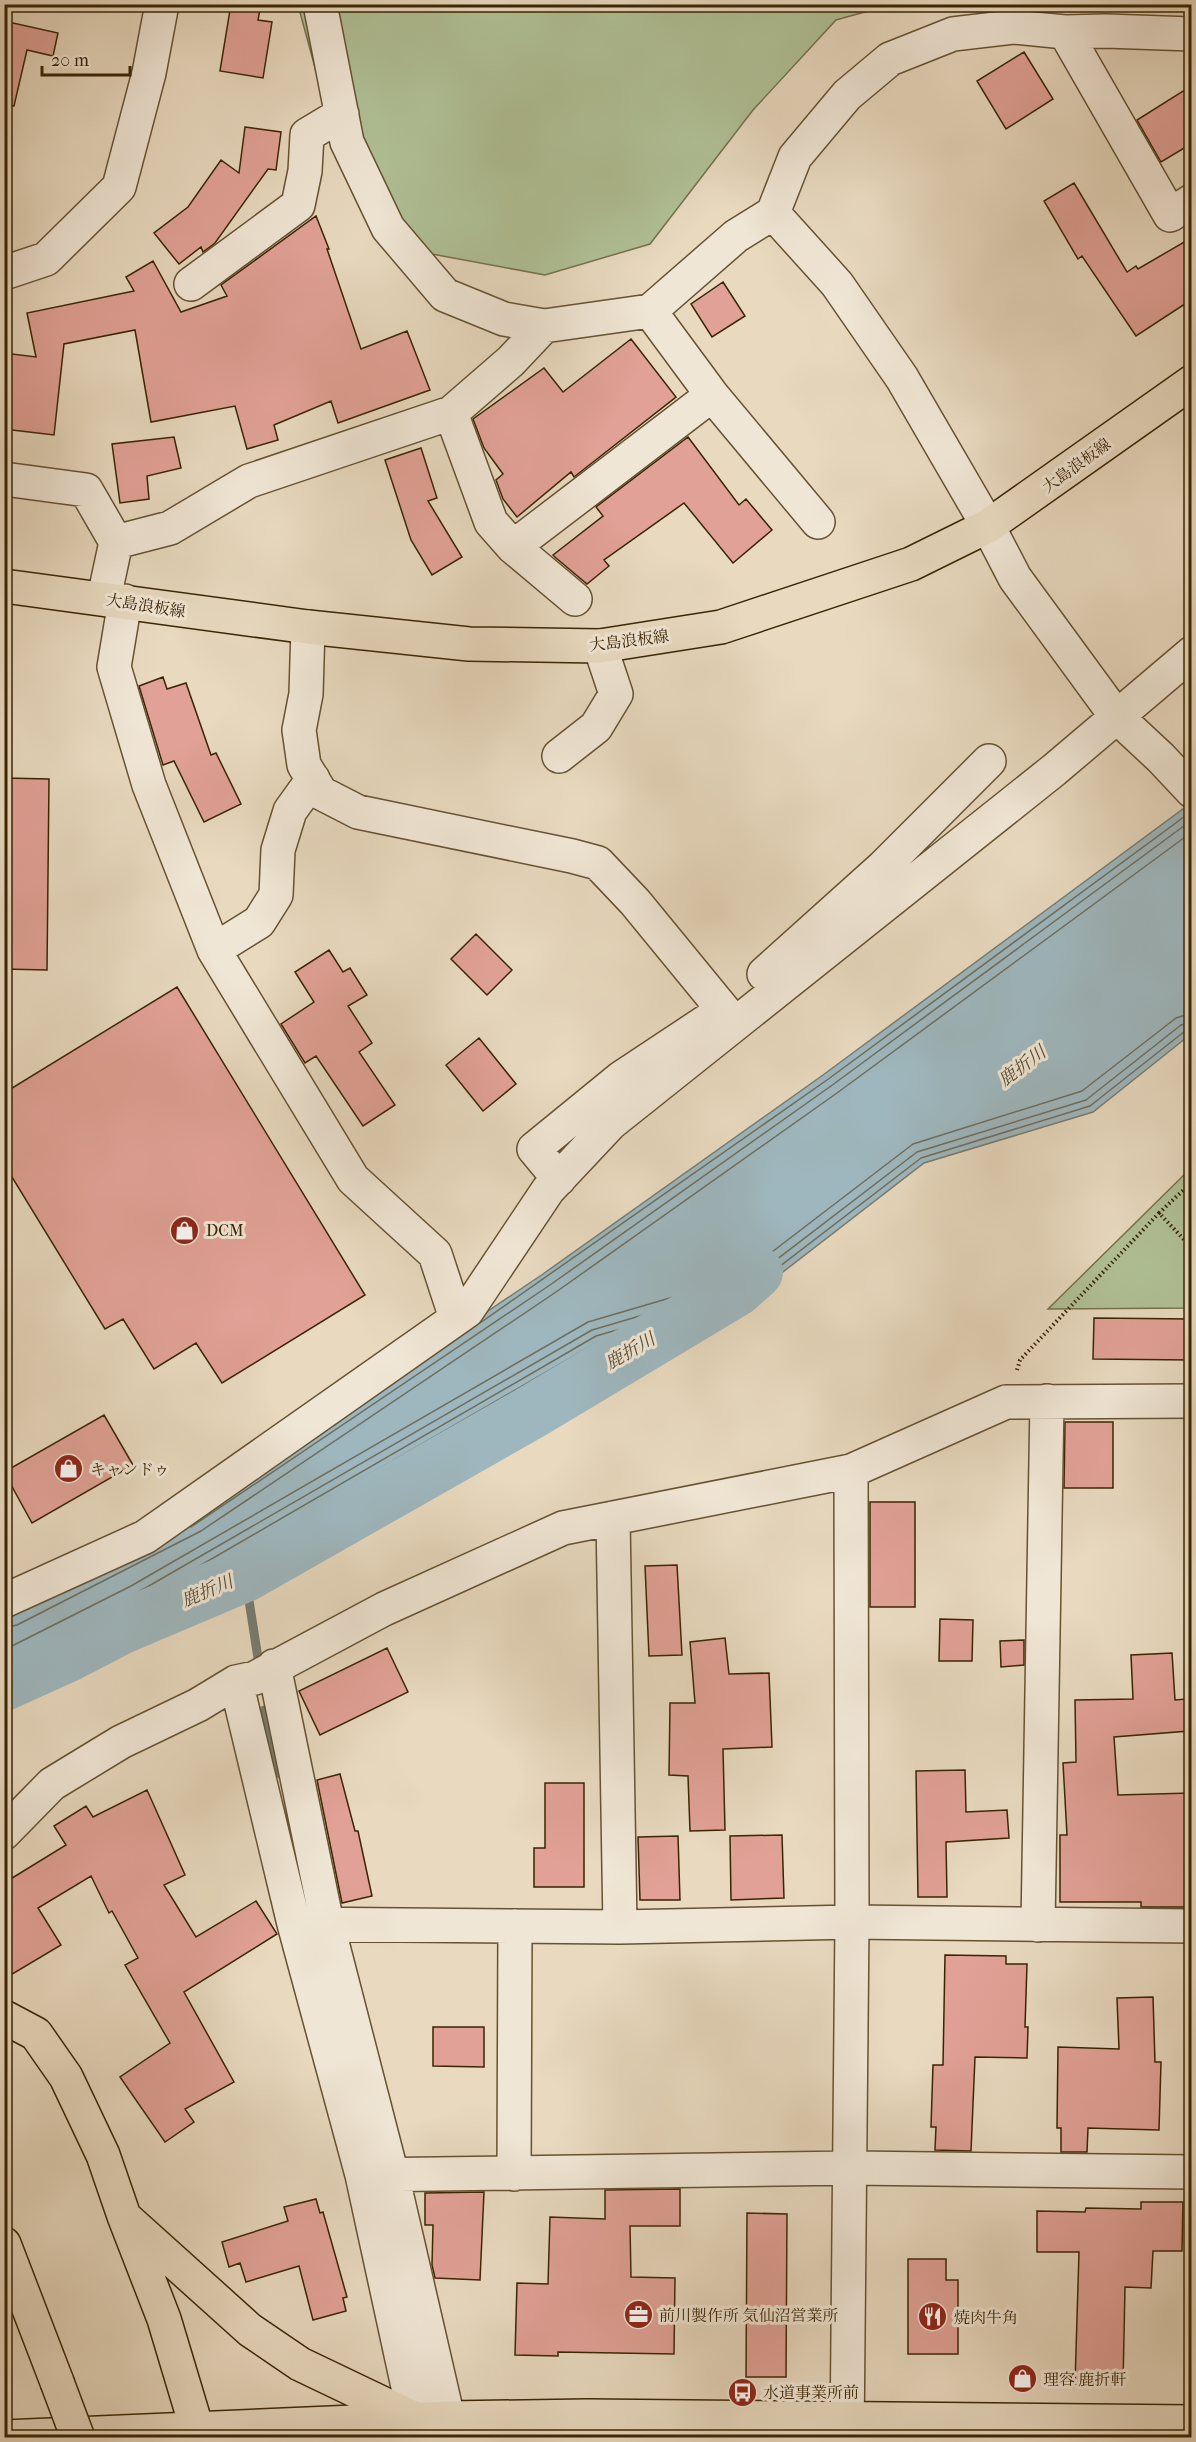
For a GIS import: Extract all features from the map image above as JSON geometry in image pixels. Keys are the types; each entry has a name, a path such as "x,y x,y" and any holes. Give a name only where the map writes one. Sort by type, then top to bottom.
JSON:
{"main road":[{"name":"大島浪板線","path":"4,586 308,627 469,644 600,646 722,627 911,564 988,526 1191,382"},
{"path":"4,2018 36,2034 66,2077 103,2155 164,2319 197,2429"},
{"path":"124,2216 250,2330 300,2364 415,2428"},
{"path":"4,2244 78,2438"},
{"path":"4,2437 197,2429 415,2428 448,2418 847,2427 1191,2422"}],"street":[{"path":"4,273 46,259 118,187 149,73 162,4"},
{"path":"320,4 347,142 388,228 445,295 504,319 544,326 650,311 736,236 773,213 795,157 847,95 890,60 953,34 1013,27 1065,32 1191,34"},
{"path":"1065,32 1170,215 1191,201"},
{"path":"191,284 298,205 305,171 307,135 342,114"},
{"path":"773,213 844,293 902,378 988,526 1015,578 1116,716 1161,758 1191,791"},
{"path":"650,311 712,395 818,522"},
{"path":"116,542 170,528 249,482 451,413 511,361 544,326"},
{"path":"513,547 712,395"},
{"path":"451,413 491,522 513,547 575,599"},
{"path":"4,479 86,490 116,542 114,667 149,785 213,950 353,1179 435,1254 456,1318"},
{"path":"308,627 306,694 299,730 304,765 321,793 358,812 598,863 635,902 729,1017"},
{"path":"559,756 596,727 616,694 600,646"},
{"path":"729,1017 1054,770 1191,653"},
{"path":"4,1601 145,1537 466,1311 548,1190 611,1123 729,1017 989,761"},
{"path":"213,950 259,922 276,895 278,850 290,811 313,779"},
{"path":"1038,1925 1047,1401"},
{"path":"4,1833 52,1784 121,1742 198,1705 236,1682 255,1678 384,1609 563,1528 851,1471 1006,1402 1191,1401"},
{"path":"847,2427 851,2168 851,1471"},
{"path":"613,1518 620,1927"},
{"path":"274,1666 377,2175 415,2428"},
{"path":"236,1682 294,1924 377,2175 448,2418"},
{"path":"294,1924 620,1927 852,1923 1191,1926"},
{"path":"514,2174 515,1926"},
{"path":"377,2175 851,2168 1191,2172"}],"path":[{"path":"1006,1402 1020,1360 1191,1182"},
{"path":"1159,1213 1191,1248"}],"green space":[{"path":"298,5 890,5 836,20 753,110 650,244 545,275 432,254 342,167"},
{"path":"1191,1168 1191,1308 1048,1309"}],"water":[{"path":"1191,803 1191,1034 1093,1112 924,1163 748,1299 598,1342 142,1606 5,1675 5,1606 188,1513 543,1274 823,1075"}],"building":[{"path":"231,4 261,4 258,20 272,22 263,78 220,71"},
{"path":"4,21 58,33 53,56 27,50 14,106 4,105"},
{"path":"1024,52 1053,99 1006,129 977,81"},
{"path":"1191,86 1191,144 1161,162 1137,120"},
{"path":"245,127 281,132 276,170 268,169 215,243 203,252 201,247 179,264 154,233 188,207 221,160 239,173"},
{"path":"1074,183 1127,272 1136,266 1138,269 1191,238 1191,300 1136,336 1082,256 1078,259 1044,201"},
{"path":"316,216 361,349 407,331 430,390 338,423 331,401 274,425 278,440 247,449 235,406 151,422 135,330 64,344 54,435 4,429 4,353 36,357 27,313 134,291 126,277 153,261 181,312 227,296 221,285"},
{"path":"723,282 745,316 712,337 691,304"},
{"path":"631,339 676,397 574,477 571,472 517,517 503,499 496,480 503,474 484,448 473,419 544,368 563,392"},
{"path":"174,437 181,468 147,476 149,499 120,503 112,444"},
{"path":"688,437 739,505 746,499 772,530 733,563 684,503 604,560 609,566 587,584 553,555 603,516 596,507"},
{"path":"421,448 437,498 428,501 462,557 432,575 411,540 385,460"},
{"path":"163,677 167,689 186,683 211,755 216,753 241,804 204,822 174,761 163,765 139,686"},
{"path":"4,778 49,779 47,970 4,969"},
{"path":"476,934 512,970 487,995 451,959"},
{"path":"329,950 343,972 350,968 367,995 348,1006 372,1043 359,1052 395,1105 363,1126 316,1056 305,1063 281,1024 314,1002 295,972"},
{"name":"DCM","path":"177,987 365,1295 222,1383 196,1343 154,1369 123,1319 105,1329 4,1164 4,1093"},
{"path":"479,1038 516,1084 483,1111 446,1065"},
{"path":"1094,1318 1191,1319 1191,1360 1093,1359"},
{"name":"キャンドゥ","path":"104,1415 133,1465 32,1523 4,1472"},
{"path":"1065,1422 1113,1422 1113,1488 1064,1488"},
{"path":"870,1502 915,1502 915,1607 870,1607"},
{"path":"677,1565 682,1655 649,1656 645,1566"},
{"path":"940,1619 973,1620 972,1661 939,1661"},
{"path":"725,1638 729,1674 769,1673 772,1747 723,1749 725,1830 690,1831 688,1776 669,1775 670,1703 695,1703 690,1642"},
{"path":"1024,1640 1024,1665 1001,1667 1000,1641"},
{"path":"387,1648 408,1692 320,1735 299,1691"},
{"path":"1172,1653 1175,1700 1186,1699 1189,1731 1114,1737 1118,1795 1191,1793 1190,1907 1141,1907 1141,1902 1060,1902 1060,1835 1067,1835 1063,1763 1076,1762 1075,1700 1133,1699 1131,1655"},
{"path":"965,1770 966,1812 1007,1810 1009,1838 946,1842 947,1897 918,1897 916,1771"},
{"path":"340,1774 355,1831 358,1831 372,1896 342,1903 317,1780"},
{"path":"545,1783 584,1783 584,1887 534,1887 534,1848 545,1848"},
{"path":"147,1790 185,1875 164,1885 196,1937 256,1901 277,1934 184,1992 234,2082 185,2109 194,2122 165,2142 120,2077 170,2043 125,1965 138,1958 112,1911 109,1913 91,1876 38,1908 61,1945 4,1979 4,1883 66,1845 54,1826 86,1806 93,1817"},
{"path":"782,1835 784,1898 731,1900 730,1836"},
{"path":"678,1836 680,1900 640,1900 638,1837"},
{"path":"945,1955 1006,1956 1006,1964 1027,1964 1025,2027 1028,2027 1027,2058 975,2057 971,2151 935,2150 936,2127 931,2127 933,2065 943,2065"},
{"path":"1153,1997 1155,2062 1161,2062 1159,2130 1088,2128 1087,2152 1061,2152 1061,2128 1057,2128 1058,2047 1119,2049 1117,1998"},
{"path":"433,2027 484,2027 484,2067 433,2066"},
{"path":"680,2189 680,2226 630,2226 631,2277 675,2278 674,2354 558,2352 558,2356 515,2355 517,2283 548,2284 550,2217 605,2219 605,2190"},
{"path":"484,2192 480,2280 435,2278 432,2265 433,2225 425,2225 425,2193"},
{"path":"316,2199 320,2213 323,2212 347,2297 343,2298 346,2311 313,2320 299,2266 246,2282 240,2263 229,2267 222,2242 288,2221 284,2207"},
{"path":"1141,2202 1183,2202 1182,2251 1153,2251 1151,2288 1125,2287 1123,2385 1075,2384 1079,2252 1037,2252 1037,2211 1085,2212 1086,2208 1141,2209"},
{"path":"747,2213 787,2214 786,2377 746,2377"},
{"name":"焼肉牛角","path":"908,2259 946,2259 946,2280 958,2280 958,2354 908,2354"}],"waterway":[{"name":"鹿折川","path":"4,1684 120,1628 245,1575 530,1413 737,1289 756,1272"},
{"path":"245,1575 258,1658"},
{"path":"264,1710 280,1774"}],"place":[{"name":"DCM","path":"185,1230"},
{"name":"キャンドゥ","path":"69,1469"},
{"name":"前川製作所 気仙沼営業所","path":"638,2315"},
{"name":"焼肉牛角","path":"933,2317"},
{"name":"理容 鹿折軒","path":"1022,2379"},
{"name":"水道事業所前","path":"742,2392"}]}
